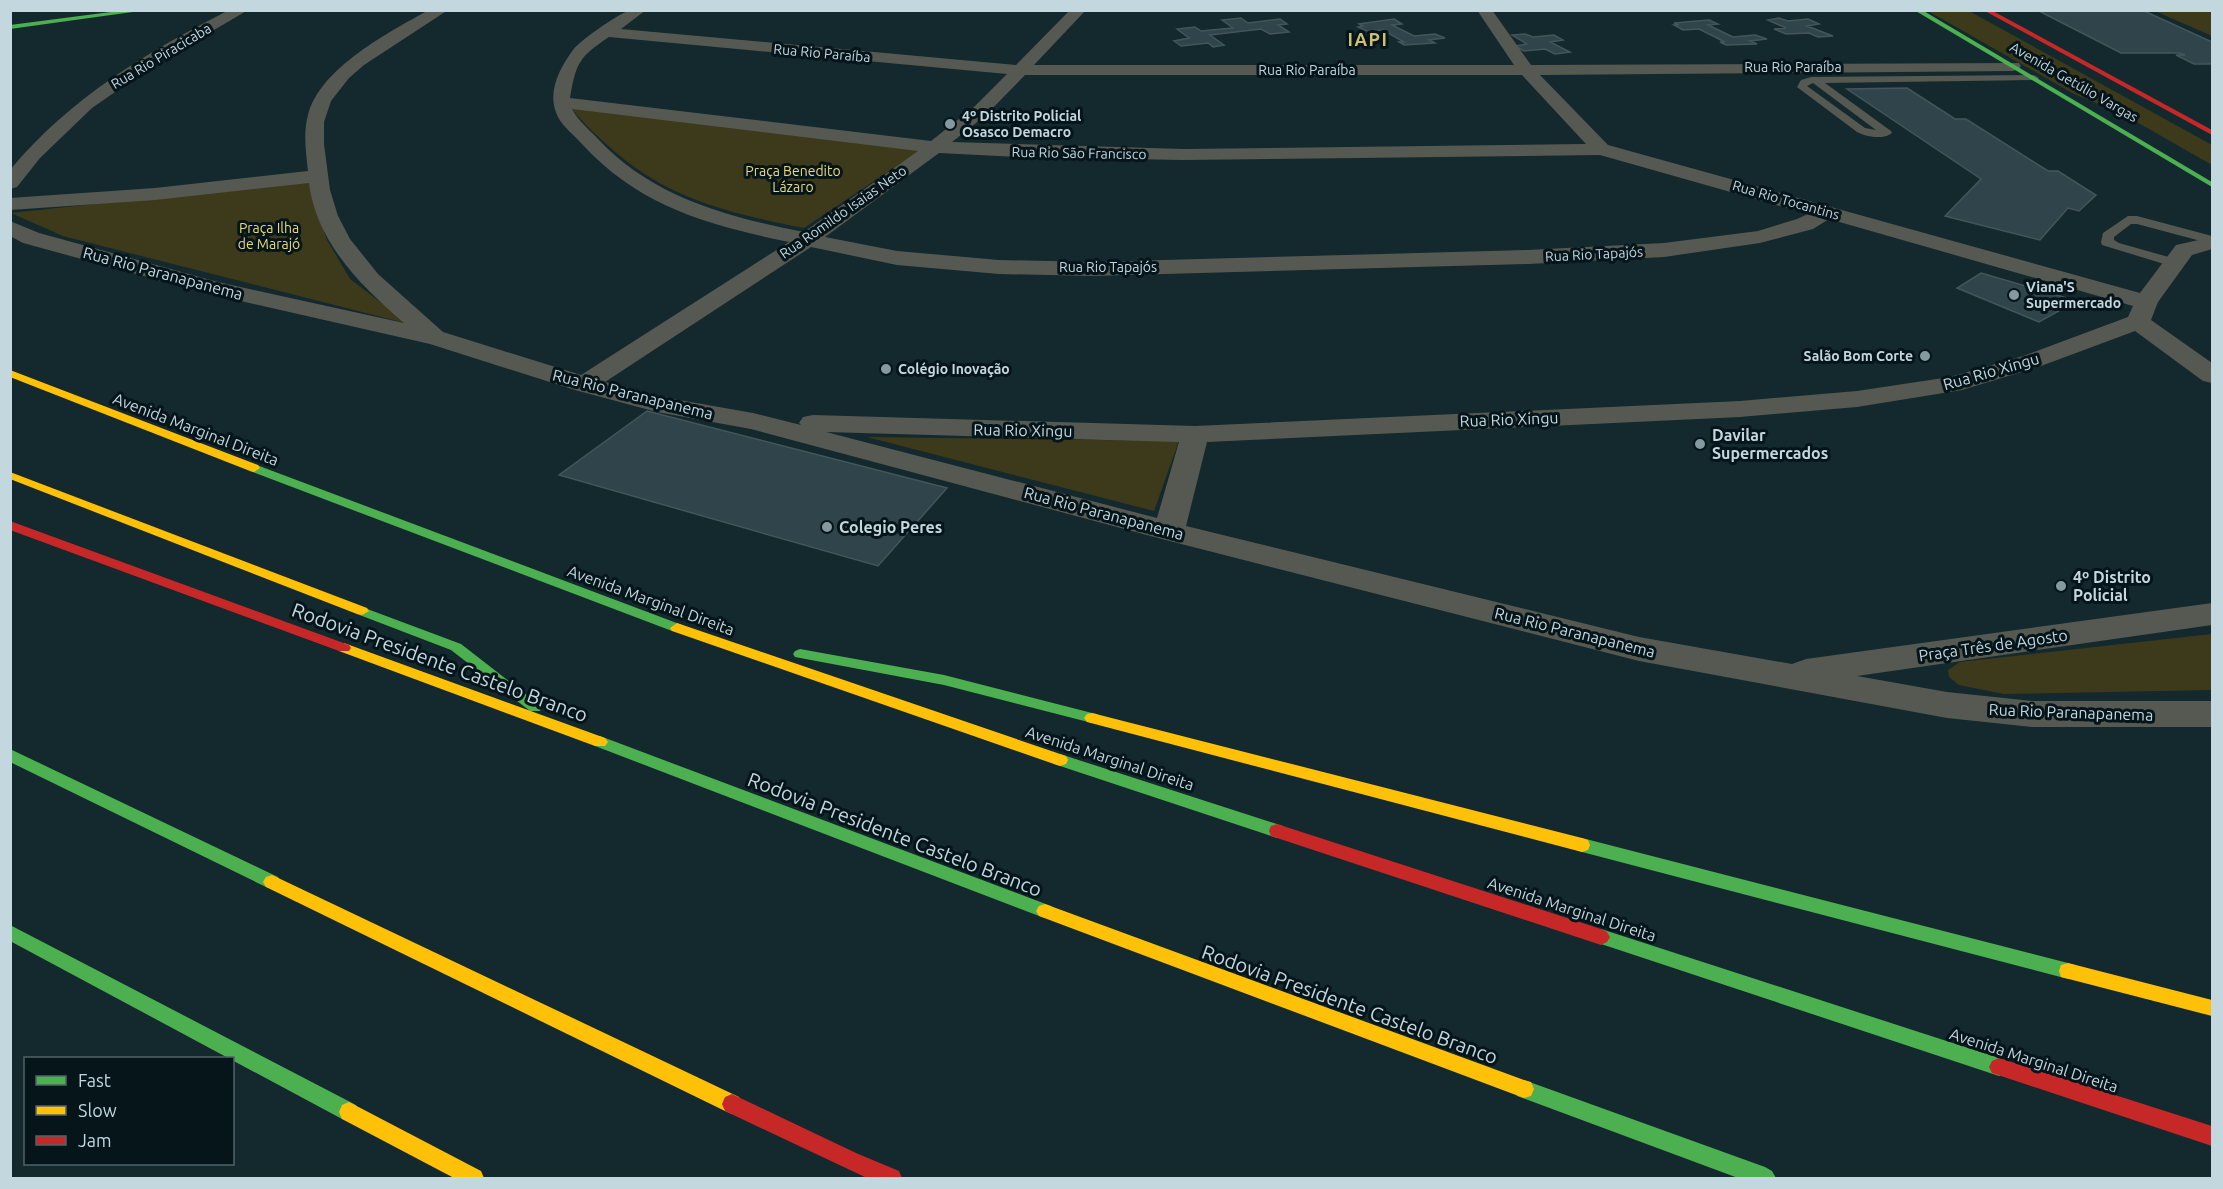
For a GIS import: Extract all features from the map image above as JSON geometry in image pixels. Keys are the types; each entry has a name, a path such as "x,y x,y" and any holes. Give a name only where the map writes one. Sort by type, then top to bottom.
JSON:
{"main road":[{"path":"10,27 144,10"},
{"name":"Avenida Getúlio Vargas","path":"1917,10 2212,185"},
{"name":"Avenida Getúlio Vargas","path":"1986,10 2212,133"},
{"path":"2137,139 2167,149 2212,172"},
{"name":"Avenida Marginal Direita","path":"10,373 77,401 689,633 1066,762 2212,1136"},
{"path":"10,475 456,646 560,727"},
{"name":"Rodovia Presidente Castelo Branco","path":"10,525 560,727 990,891 1765,1179"},
{"path":"689,633 944,680 2212,1008"},
{"path":"10,755 818,1146 892,1179"},
{"path":"10,932 474,1179"}],"street":[{"name":"Rua Rio Piracicaba","path":"10,183 23,165 86,104 122,76 241,10"},
{"path":"437,338 370,282 338,241 322,203 317,176 315,120 322,99 370,52 405,29 441,10"},
{"path":"561,102 567,69 582,48 639,10"},
{"name":"Rua Romildo Isaias Neto","path":"584,384 807,240 935,147 980,111 1079,10"},
{"path":"1484,10 1526,70 1601,149"},
{"name":"Rua Rio Paraíba","path":"603,32 1021,70 1526,70 2013,66"},
{"name":"Rua Rio São Francisco","path":"561,102 935,147 1103,155 1601,149"},
{"name":"Rua Rio Tapajós","path":"561,102 567,117 596,148 632,180 680,206 741,226 897,258 999,267 1092,268 1226,265 1528,257 1664,250 1760,237 1805,224 1827,212"},
{"name":"Rua Rio Tocantins","path":"1601,149 1827,212 2142,312 2212,375"},
{"path":"10,204 166,193 317,176"},
{"name":"Rua Rio Paranapanema","path":"10,227 31,238 214,288 437,338 584,384 667,406 753,422 1169,531 1639,649 1774,676 1947,705 2032,714 2212,714"},
{"path":"2142,312 2184,250 2212,241"},
{"name":"Rua Rio Xingu","path":"753,422 1195,434 1718,410 1857,399 1953,384 2032,361 2142,312"},
{"path":"1169,531 1195,434"},
{"name":"Praça Três de Agosto","path":"1774,676 2212,614"}],"lane":[{"path":"1815,80 1887,133 1868,133 1861,130 1802,87 1804,82 1815,80 2034,78"},
{"path":"2174,263 2114,246 2108,242 2108,236 2127,220 2137,220 2212,241"}],"green space":[{"path":"1928,11 1969,11 2212,145 2212,165 2121,113 2074,94"},
{"path":"2155,11 2212,11 2212,36"},
{"name":"Praça Benedito Lázaro","path":"569,105 922,149 804,228 722,209 673,190 627,161 590,129"},
{"name":"Praça Ilha de Marajó","path":"316,180 314,202 327,240 350,279 409,324 63,236 11,213"},
{"path":"867,437 1179,441 1154,511"},
{"path":"2212,634 2212,690 2004,694 1959,685 1949,677 1948,670 1960,662"}],"building":[{"path":"2037,10 2142,10 2212,42 2212,64 2194,64 2176,55 2185,55 2179,53 2121,53"},
{"path":"1241,18 1248,23 1280,19 1287,24 1278,25 1289,32 1270,34 1261,29 1210,35 1224,45 1213,47 1208,43 1181,46 1174,41 1189,38 1177,29 1195,27 1201,31 1233,28 1222,20"},
{"path":"1779,18 1788,21 1808,19 1819,24 1807,26 1833,36 1818,37 1809,33 1786,34 1774,29 1786,28 1768,20"},
{"path":"1394,19 1402,24 1392,25 1414,36 1435,34 1445,38 1429,40 1435,43 1404,45 1399,42 1404,42 1383,30 1367,31 1358,27 1363,26 1359,24"},
{"path":"1709,20 1718,24 1708,25 1733,37 1755,35 1767,39 1750,41 1757,44 1726,45 1720,42 1725,42 1699,29 1683,30 1674,25 1679,25 1674,23"},
{"path":"1525,34 1533,37 1554,35 1563,40 1550,42 1570,52 1555,54 1545,49 1524,51 1515,46 1527,44 1512,35"},
{"path":"1907,88 1955,119 1966,119 2048,171 2058,171 2096,195 2079,211 2068,208 2040,240 1945,216 1981,179 1847,89"},
{"name":"Viana'S Supermercado","path":"1981,273 2077,301 2039,322 1957,288"},
{"name":"Colegio Peres","path":"647,411 947,488 878,566 559,475"}],"traffic: fast":[{"path":"10,27 144,10"},
{"path":"1917,10 2212,185"},
{"path":"254,468 677,628"},
{"path":"362,611 456,647 535,707"},
{"path":"800,654 944,680 1092,718"},
{"path":"600,742 1045,911"},
{"path":"10,755 272,882"},
{"path":"1060,760 1277,831"},
{"path":"1582,845 2068,971"},
{"path":"10,932 349,1112"},
{"path":"1601,937 1999,1067"},
{"path":"1524,1089 1765,1178"}],"traffic: slow":[{"path":"10,373 254,468"},
{"path":"10,475 362,611"},
{"path":"677,628 1060,760"},
{"path":"344,648 600,742"},
{"path":"1092,718 1582,845"},
{"path":"272,882 732,1104"},
{"path":"1045,911 1524,1089"},
{"path":"2068,971 2212,1008"},
{"path":"349,1112 474,1178"}],"traffic: jam":[{"path":"1986,10 2212,133"},
{"path":"10,525 344,648"},
{"path":"1277,831 1601,937"},
{"path":"1999,1067 2212,1136"},
{"path":"732,1104 850,1161 892,1178"}],"place":[{"name":"4º Distrito Policial Osasco Demacro","path":"950,124"},
{"name":"Viana'S Supermercado","path":"2014,295"},
{"name":"Salão Bom Corte","path":"1925,356"},
{"name":"Colégio Inovação","path":"886,369"},
{"name":"Davilar Supermercados","path":"1700,444"},
{"name":"Colegio Peres","path":"827,527"},
{"name":"4º Distrito Policial","path":"2061,586"}],"district":[{"name":"IAPI","path":"1368,39"}]}
